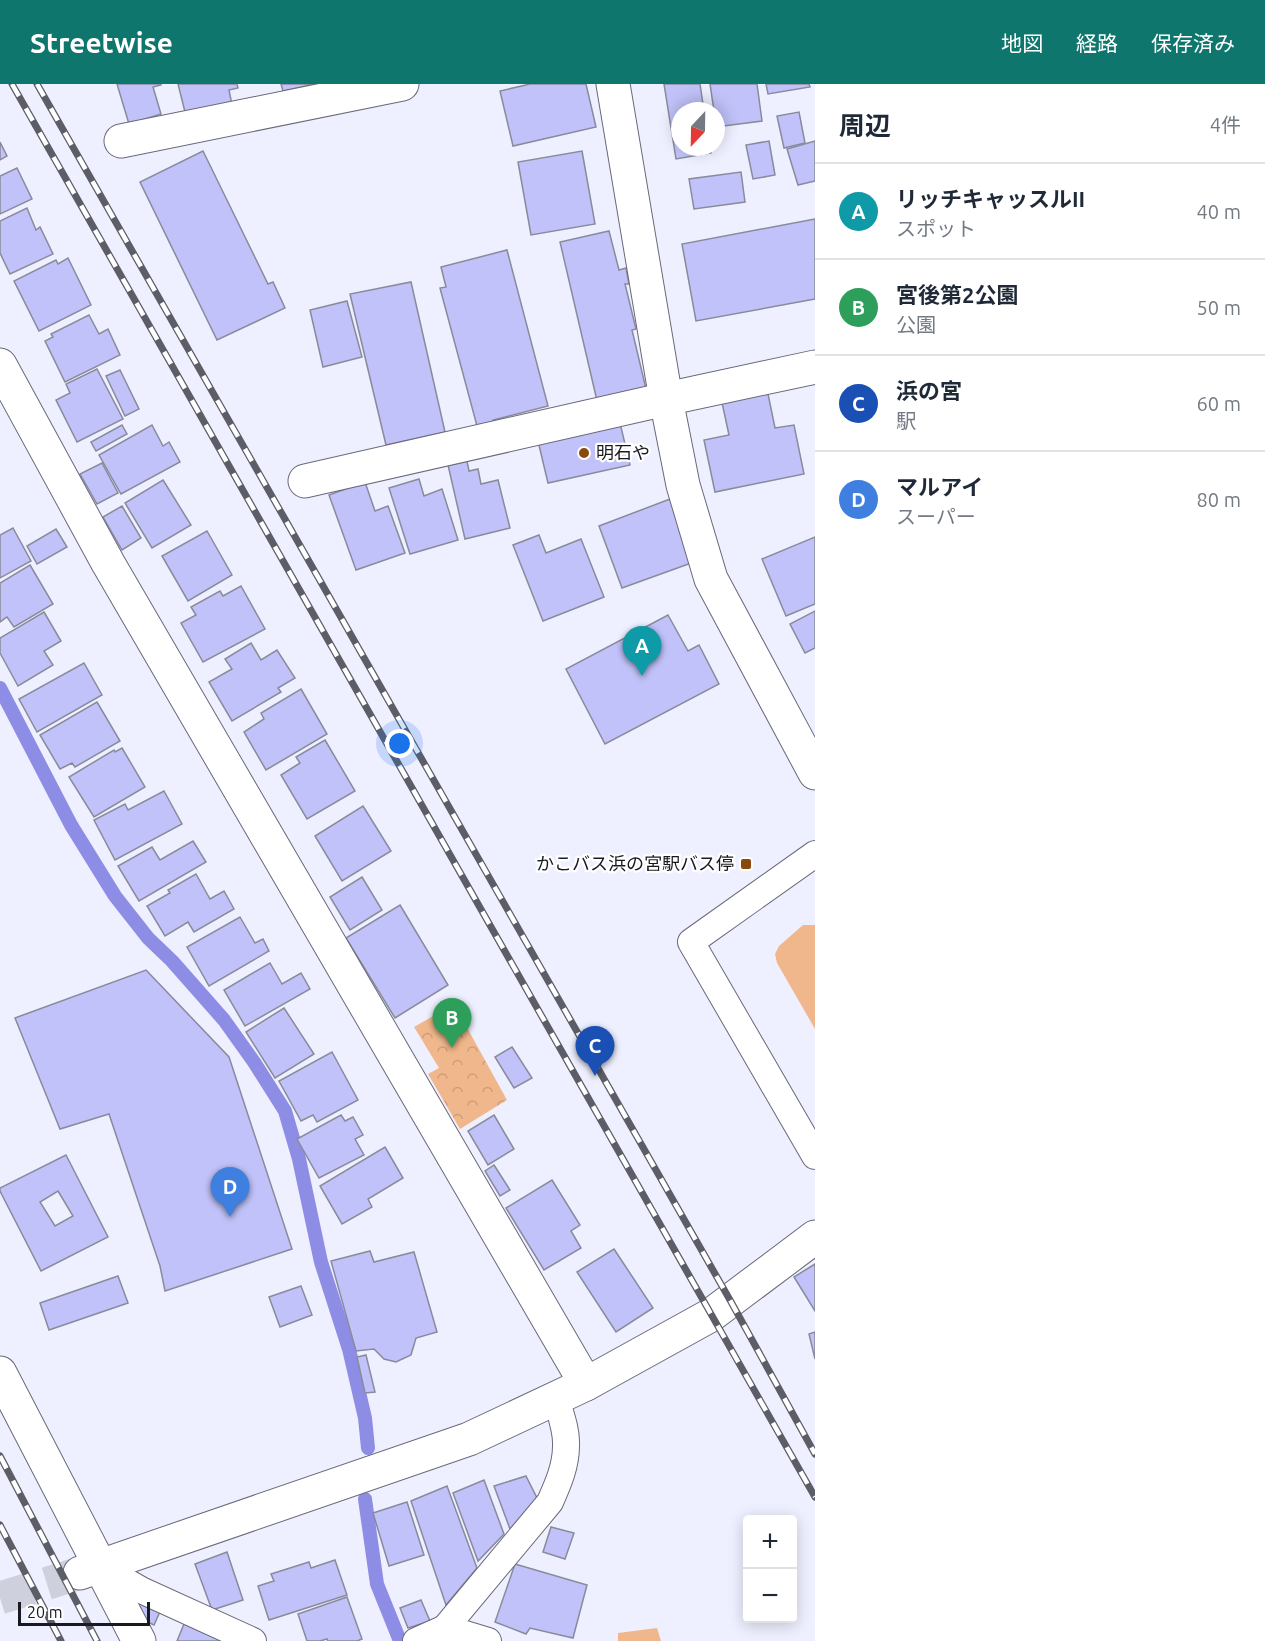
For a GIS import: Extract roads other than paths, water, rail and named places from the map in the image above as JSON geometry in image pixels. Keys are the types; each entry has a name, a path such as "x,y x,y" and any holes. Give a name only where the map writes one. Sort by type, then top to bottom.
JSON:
{"street":[{"path":"121,141 263,97 402,84"},
{"path":"613,84 666,399 683,485 711,579 815,773"},
{"path":"0,365 108,563 586,1384"},
{"path":"305,481 815,367"},
{"path":"91,1570 469,1439 586,1384 711,1315 815,1237"},
{"path":"0,1374 91,1570 139,1641"}],"lane":[{"path":"815,854 691,942 815,1156"},
{"path":"416,1641 445,1628 550,1502 561,1477 566,1446 556,1398"},
{"path":"91,1570 253,1641"},
{"path":"445,1628 488,1641"}],"waterway":[{"path":"0,688 71,825 115,896 148,938 172,961 224,1020 285,1111 299,1159 321,1262 349,1349 365,1418 368,1448"},
{"path":"365,1499 377,1584 400,1641"}],"tunnel":[{"path":"0,1598 80,1573"}],"railway":[{"path":"12,84 815,1497"},
{"path":"37,84 730,1300 815,1454"},
{"path":"0,1456 97,1641"},
{"path":"0,1525 61,1641"}],"place":[{"name":"明石や","path":"584,453"},
{"name":"リッチキャッスルII","path":"642,676"},
{"name":"かこバス浜の宮駅バス停","path":"746,864"},
{"name":"宮後第2公園","path":"452,1048"},
{"name":"浜の宮","path":"595,1076"},
{"name":"マルアイ","path":"230,1217"}]}
